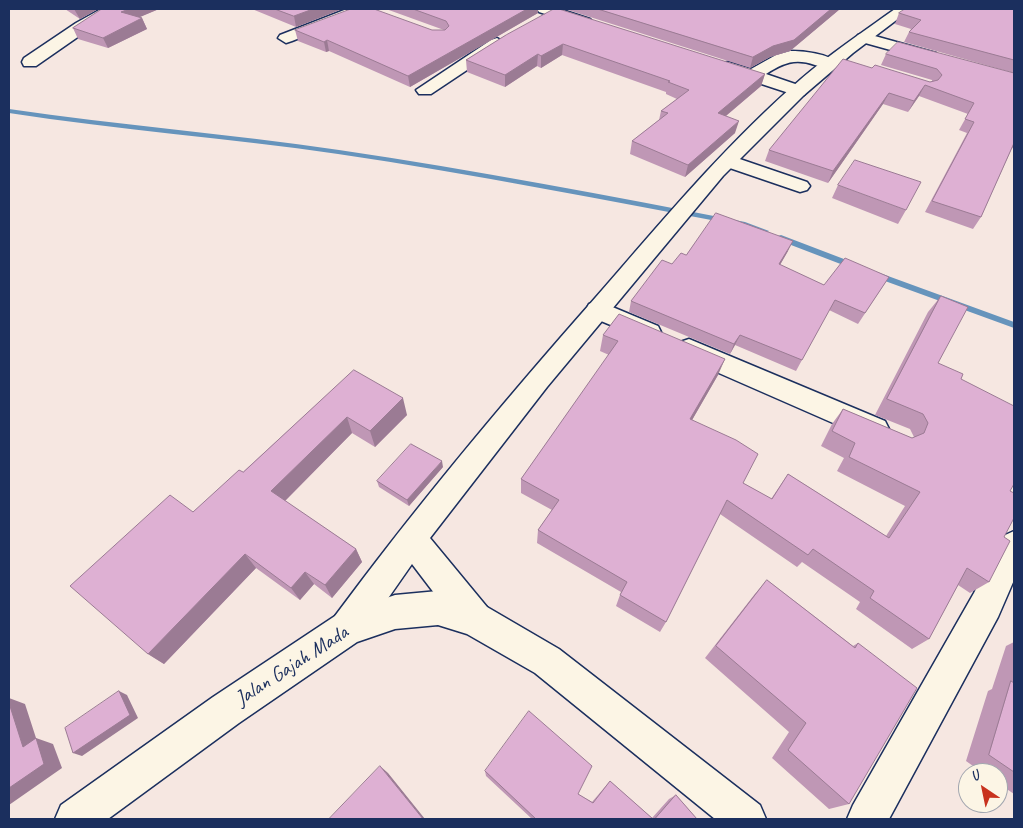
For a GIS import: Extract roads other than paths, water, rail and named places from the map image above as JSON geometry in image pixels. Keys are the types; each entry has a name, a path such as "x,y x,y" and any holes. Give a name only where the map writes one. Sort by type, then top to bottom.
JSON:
{"main road":[{"path":"30,62 80,26 111,9"},
{"path":"286,38 360,9"},
{"path":"347,628 411,538 538,380 675,218 728,161 798,91 833,61 904,9"},
{"path":"533,24 552,10 601,27"},
{"path":"425,90 513,35"},
{"path":"864,38 942,60"},
{"path":"753,75 790,55 855,64"},
{"path":"712,62 798,91"},
{"path":"728,161 800,186"},
{"path":"598,310 899,439"},
{"path":"411,538 475,619"},
{"path":"867,819 986,605 1014,546"},
{"name":"Jalan Gajah Mada","path":"74,819 226,710 347,628 395,612 438,608 475,619 547,661 746,819"}],"waterway":[{"path":"9,111 279,144 396,161 745,224 765,231"},
{"path":"781,238 854,266"},
{"path":"877,275 1014,325"}]}
